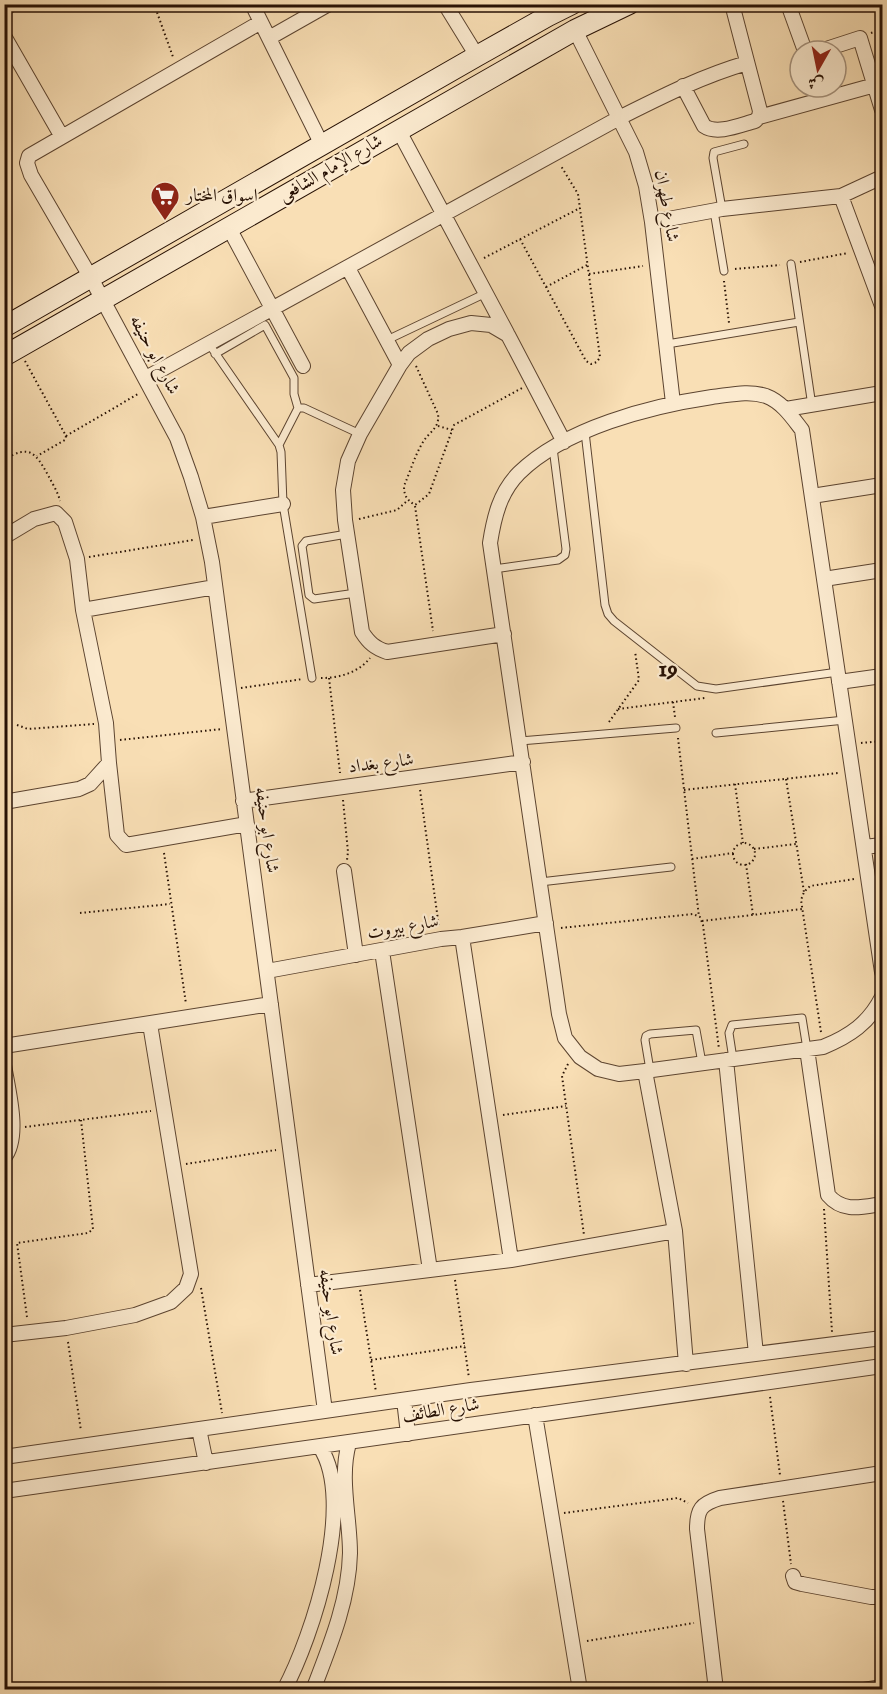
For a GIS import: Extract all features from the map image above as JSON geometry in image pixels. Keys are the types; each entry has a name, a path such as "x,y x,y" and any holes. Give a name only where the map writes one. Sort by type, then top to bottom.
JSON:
{"street":[{"path":"4,9 12,4"},
{"path":"252,4 322,144"},
{"path":"268,38 329,4"},
{"path":"445,4 477,56"},
{"name":"شارع الإمام الشافعى","path":"4,327 322,144 572,4"},
{"name":"شارع الإمام الشافعى","path":"11,352 576,30 629,4"},
{"path":"732,4 760,111 759,117"},
{"path":"788,4 801,39"},
{"path":"4,36 62,137 261,22"},
{"name":"شارع طهران","path":"576,30 636,152 646,186 673,403"},
{"path":"848,42 860,38 882,110"},
{"path":"149,382 212,349 273,309 619,118 682,86 747,63"},
{"path":"848,89 874,85"},
{"path":"682,86 704,126 709,130 755,121 759,117 806,99"},
{"path":"399,131 533,382 559,445"},
{"name":"شارع ابو حنيفه","path":"62,137 28,156 27,169 149,382 177,438 203,517 215,587 325,1411"},
{"path":"652,222 718,210 841,196 882,177"},
{"path":"841,196 882,306"},
{"path":"229,228 303,366"},
{"path":"348,268 400,365"},
{"path":"504,634 387,652 376,649 362,632 346,527 343,490 348,461 360,434 409,353 428,339 449,329 471,323 491,325 508,335"},
{"path":"882,972 802,430 786,409 768,397 749,392 673,403 628,415 559,445 518,474 503,494 494,518 490,543 565,1038 580,1057 598,1069 620,1074 647,1071 823,1047 844,1039 861,1027 876,1011 882,997"},
{"path":"786,409 882,393"},
{"path":"812,496 882,485"},
{"path":"203,517 282,504"},
{"path":"4,537 34,519 57,513 65,522 77,559 83,610 106,723 117,835 121,841 126,845 247,824"},
{"path":"824,579 882,570"},
{"path":"83,610 215,587"},
{"path":"839,677 882,676"},
{"name":"شارع بغداد","path":"243,801 523,762"},
{"path":"4,802 79,789 90,784 109,763"},
{"path":"864,847 882,845"},
{"path":"344,871 356,955"},
{"name":"شارع بيروت","path":"267,970 441,939 547,926"},
{"path":"462,937 511,1260"},
{"path":"382,951 430,1270"},
{"path":"4,1046 271,1004"},
{"path":"4,1335 66,1328 135,1315 171,1302 186,1288 191,1274 150,1024"},
{"path":"807,1049 828,1195 834,1203 842,1207 882,1204"},
{"path":"726,1060 756,1354"},
{"path":"4,1065 14,1129 8,1154 4,1158"},
{"path":"647,1071 675,1231 686,1364"},
{"path":"308,1285 511,1260 675,1231"},
{"name":"شارع الطائف","path":"4,1457 471,1390 882,1338"},
{"path":"865,1341 876,1367"},
{"name":"شارع الطائف","path":"4,1491 876,1367"},
{"path":"404,1400 408,1434"},
{"path":"535,1415 580,1689"},
{"path":"199,1429 206,1463"},
{"path":"313,1689 332,1641 347,1583 350,1553 345,1467 349,1443"},
{"path":"284,1689 308,1635 326,1579 333,1504 331,1476 320,1447"},
{"path":"716,1689 697,1515 706,1503 720,1498 882,1473"},
{"path":"793,1576 795,1582 802,1584 882,1597"},
{"path":"864,1689 882,1687"}],"lane":[{"path":"724,271 713,158 714,152 744,144"},
{"path":"791,264 812,406"},
{"path":"387,340 486,293"},
{"path":"667,344 799,322"},
{"path":"279,445 298,408 294,394 294,378 265,326 212,349 279,445 282,468 282,504 312,678"},
{"path":"298,408 304,408 360,434"},
{"path":"585,432 605,605 614,621 697,686 706,689 839,677"},
{"path":"494,569 558,560 564,555 566,549 559,445"},
{"path":"346,527 306,541 302,546 309,595 314,599 356,593"},
{"path":"716,733 845,720"},
{"path":"520,741 676,728"},
{"path":"540,882 671,867"},
{"path":"726,1060 732,1025 802,1018 807,1049"},
{"path":"647,1071 645,1040 650,1034 696,1029 702,1063"}],"path":[{"path":"154,4 174,60"},
{"path":"520,239 586,361 591,364 597,362 600,357 578,194 554,154"},
{"path":"471,265 580,208"},
{"path":"731,335 724,271 791,264 862,250"},
{"path":"589,274 657,264"},
{"path":"546,287 587,266"},
{"path":"11,352 66,436"},
{"path":"409,353 438,414 437,426 423,441 404,486 404,494 415,505 435,645"},
{"path":"37,456 65,440 66,436 149,382"},
{"path":"415,505 429,494 454,425 533,382"},
{"path":"437,426 452,430"},
{"path":"4,460 18,451 28,451 37,456 61,498 57,513"},
{"path":"346,527 369,517 397,510 408,500"},
{"path":"77,559 207,538"},
{"path":"595,735 606,726 639,680 633,636"},
{"path":"673,702 699,917 702,921 726,1060"},
{"path":"17,725 28,729 106,723"},
{"path":"108,741 233,727"},
{"path":"849,744 882,741"},
{"path":"684,790 853,771"},
{"path":"418,778 441,939"},
{"path":"786,779 804,892"},
{"path":"735,784 743,843"},
{"path":"162,838 170,904 189,1018"},
{"path":"743,843 750,844 754,849 755,857 746,864 738,863 734,853 736,846 743,843"},
{"path":"754,849 796,844"},
{"path":"692,859 734,853"},
{"path":"746,864 753,915"},
{"path":"823,1047 801,900 804,892 810,886 868,878"},
{"path":"80,913 170,904"},
{"path":"702,921 802,909"},
{"path":"547,926 693,915 699,917"},
{"path":"580,1057 571,1061 562,1076 585,1246"},
{"path":"489,1117 566,1106"},
{"path":"14,1129 164,1110"},
{"path":"29,1332 17,1243 88,1233 93,1229 81,1120"},
{"path":"173,1166 290,1148"},
{"path":"828,1195 824,1210 832,1345"},
{"path":"453,1267 471,1390"},
{"path":"359,1279 378,1403"},
{"path":"204,1302 224,1426"},
{"path":"66,1328 83,1446"},
{"path":"371,1360 465,1346"},
{"path":"551,1514 678,1498 686,1501 697,1515"},
{"path":"572,1643 708,1621"}],"place":[{"name":"اسواق المختار","path":"165,222"}],"district":[{"name":"19","path":"668,669"}]}
